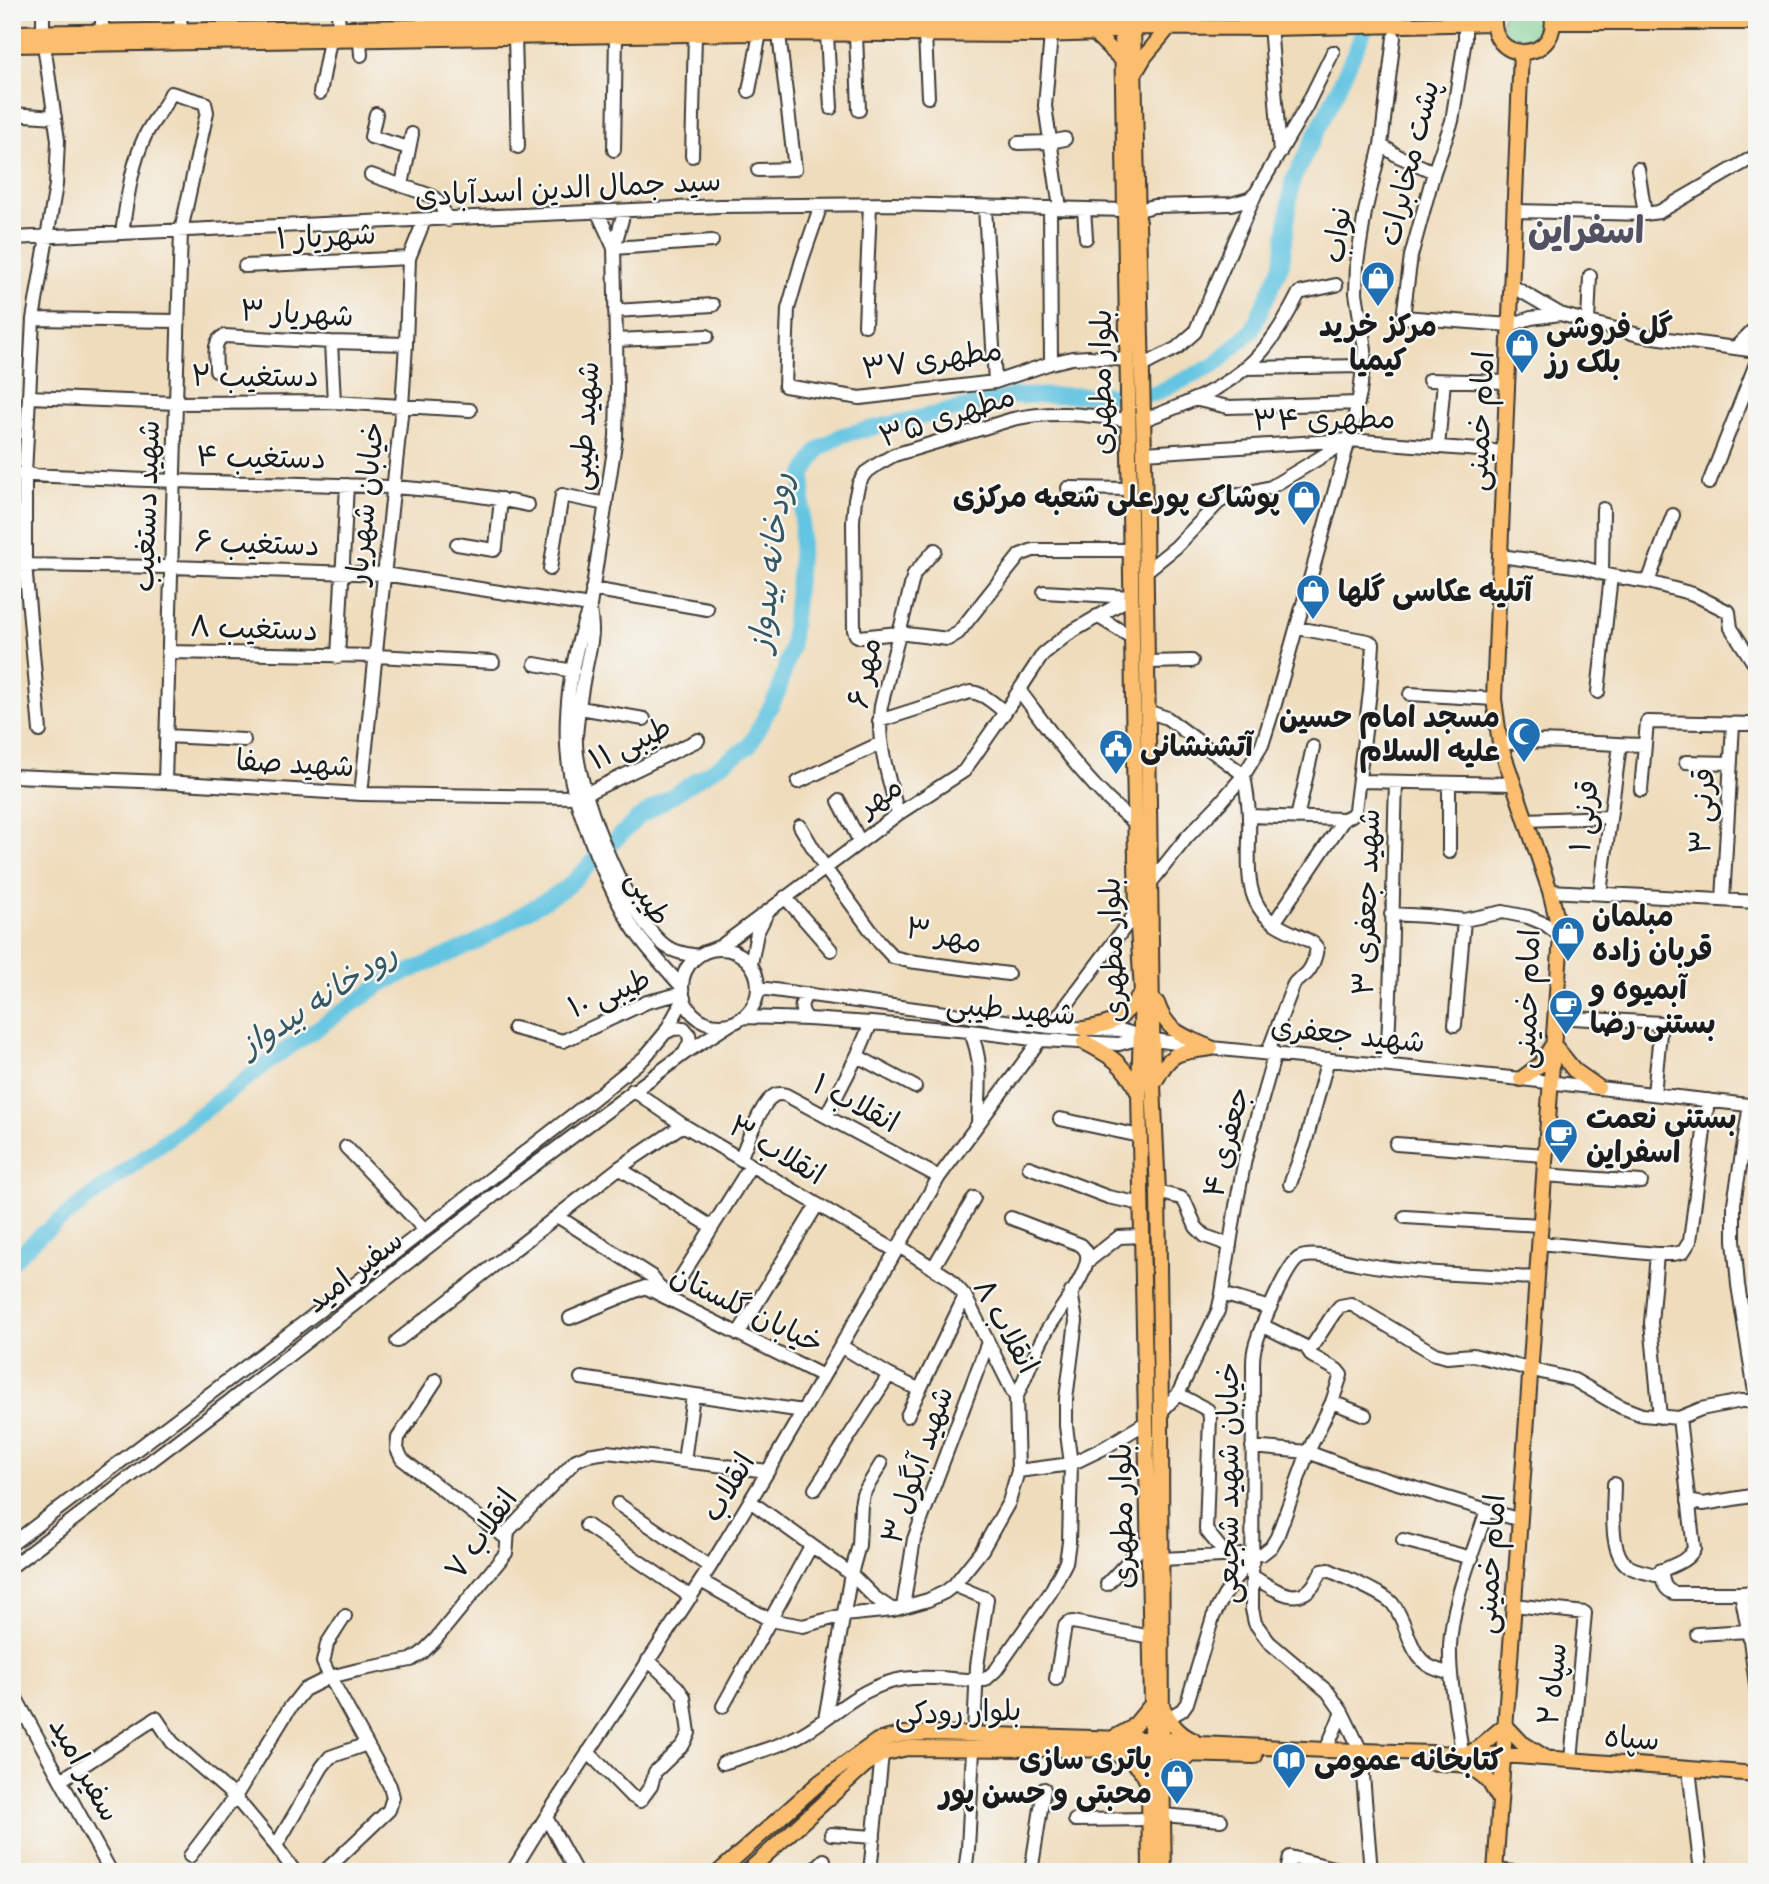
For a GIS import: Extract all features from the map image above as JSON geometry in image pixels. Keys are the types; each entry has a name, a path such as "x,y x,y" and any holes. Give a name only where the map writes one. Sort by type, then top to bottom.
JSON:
{"main road":[{"path":"1158,12 1170,26"},
{"path":"757,25 779,34 825,23 856,35 925,35 1094,22 1105,33 1128,19 1170,26 1271,28 1351,19 1383,25 1465,23 1494,18 1494,32 1498,40 1504,46 1521,53 1531,52 1548,41 1553,17 1754,19"},
{"path":"12,45 43,38 102,32 180,30 336,36 360,40 566,19 627,18 757,25 825,23 1041,26"},
{"name":"بلوار مطهری","path":"1128,19 1122,60 1132,210"},
{"name":"بلوار مطهری","path":"1128,19 1135,73 1132,210 1135,396 1127,417 1131,637 1152,881 1146,1093 1140,1136 1151,1637 1159,1703"},
{"path":"12,33 43,38 336,36 423,20 520,25 616,35 697,23"},
{"path":"1094,22 1122,60"},
{"path":"1135,73 1170,26"},
{"name":"امام خمینی","path":"1495,1871 1561,936 1550,891 1500,744 1494,699 1521,53"},
{"name":"بلوار مطهری","path":"1135,396 1143,417 1147,662 1147,711 1135,823 1137,911 1147,993"},
{"path":"1147,993 1166,1023 1177,1033 1211,1048 1171,1057 1146,1093 1118,1062 1084,1036 1129,1011 1147,993"},
{"path":"1521,1079 1541,1064 1553,1044 1574,1070 1598,1087"},
{"name":"بلوار مطهری","path":"1146,1093 1158,1192 1162,1559 1156,1817 1150,1872"},
{"path":"1361,1755 1326,1750 1197,1749 1182,1759 1156,1790 1137,1765 1109,1744 1159,1703 1183,1736 1197,1749 1361,1755 1466,1758 1503,1755"},
{"path":"1466,1758 1505,1726 1522,1743 1547,1758"},
{"name":"بلوار رودکی","path":"719,1872 820,1782 877,1741 904,1734 974,1734 1109,1744"},
{"name":"بلوار رودکی","path":"748,1871 864,1765 882,1754 907,1748 973,1750 1109,1744 1156,1744 1197,1749"},
{"name":"سپاه","path":"1503,1755 1757,1773"},
{"path":"1466,1758 1488,1780 1500,1800"},
{"name":"بلوار مطهری","path":"1156,1817 1164,1872"}],"street":[{"path":"40,731 19,564 18,474 29,397 33,319 56,185 58,140 43,38 43,12"},
{"path":"102,12 102,32"},
{"path":"180,30 181,12"},
{"path":"320,93 336,36 338,12"},
{"path":"1269,12 1280,153"},
{"path":"692,156 697,23"},
{"path":"825,23 831,108"},
{"name":"پشت مخابرات","path":"1465,23 1465,39 1452,121 1434,172 1411,256 1403,317 1510,325"},
{"path":"518,147 520,25"},
{"path":"749,91 757,25"},
{"path":"1041,26 1045,106 1055,208 1051,363"},
{"path":"758,170 795,169 779,34"},
{"path":"614,150 616,35"},
{"path":"856,35 859,110"},
{"path":"925,35 929,97"},
{"name":"نواب","path":"1152,881 1187,837 1244,775 1262,745 1297,628 1358,403 1365,349 1356,293 1357,263 1365,212 1381,145 1394,37"},
{"path":"360,40 361,55"},
{"path":"1135,371 1177,348 1195,332 1255,193 1306,107 1333,52"},
{"name":"شهید دستغیب","path":"122,233 137,157 149,129 171,93 205,103 207,107 181,231 164,782"},
{"path":"12,114 55,117"},
{"path":"376,114 371,137 409,148"},
{"path":"402,186 412,134"},
{"path":"1018,143 1065,139"},
{"path":"1381,145 1434,172"},
{"path":"1515,211 1645,215 1659,212 1757,155"},
{"path":"1638,169 1645,215"},
{"path":"371,174 432,196 440,204 448,220"},
{"name":"سید جمال الدین اسدآبادی","path":"12,238 720,206 985,206 1132,210 1154,206 1231,204 1249,199 1255,193"},
{"name":"مطهری ۳۷","path":"821,205 788,309 785,386 860,398 995,382 1051,363 1089,357 1135,371"},
{"path":"865,325 870,205"},
{"path":"985,206 995,382"},
{"path":"1084,209 1086,238"},
{"name":"شهید طیبی","path":"580,795 576,738 593,632 590,606 592,589 616,437 614,248 624,212"},
{"name":"شهید طیبی","path":"598,213 614,248"},
{"name":"خیابان شهریار","path":"362,794 402,406 409,258 424,220"},
{"path":"614,248 712,241"},
{"name":"شهریار ۱","path":"245,266 409,258"},
{"path":"1588,322 1590,276"},
{"path":"1143,417 1195,399 1245,368 1272,339 1299,293 1336,285"},
{"path":"1512,286 1560,314 1588,322 1639,335 1757,353"},
{"path":"615,311 713,305"},
{"path":"1510,325 1531,318 1560,314"},
{"path":"33,319 178,321"},
{"path":"1735,348 1757,326"},
{"name":"شهریار ۳","path":"216,370 216,342 224,336 406,344"},
{"path":"616,340 707,336"},
{"path":"331,342 334,402"},
{"path":"1709,484 1757,361"},
{"path":"1245,368 1363,366"},
{"path":"1429,380 1508,382"},
{"path":"1438,447 1444,381"},
{"name":"دستغیب ۲","path":"29,397 176,403 334,402 470,410"},
{"path":"1195,399 1228,407 1358,403"},
{"name":"مطهری ۳۵","path":"898,633 865,638 856,635 854,630 853,521 855,499 865,473 894,455 1013,419 1048,413 1127,417"},
{"path":"1145,572 1176,547 1218,503 1226,498 1271,487 1349,440"},
{"name":"مطهری ۳۴","path":"1144,453 1349,440 1505,452"},
{"name":"دستغیب ۴","path":"18,474 173,482 394,486 501,499 528,505"},
{"path":"338,657 346,485"},
{"path":"1068,488 1129,489"},
{"path":"550,569 562,495 606,504"},
{"path":"457,544 494,550 501,499"},
{"path":"1598,692 1606,575 1603,509"},
{"path":"1648,582 1673,515"},
{"name":"مهر ۶","path":"898,814 881,743 879,720 914,574 935,550"},
{"path":"898,633 940,639 953,637 1020,555 1026,552 1130,550"},
{"path":"1500,556 1569,565 1693,594 1727,610 1731,617 1731,628 1757,668"},
{"name":"دستغیب ۶","path":"19,564 384,574 590,606"},
{"path":"592,589 707,609"},
{"path":"1044,592 1131,597"},
{"name":"مهر","path":"703,953 721,946 898,814 964,771 1043,654 1097,616 1131,597"},
{"name":"شهید طیبی","path":"590,606 580,631 568,706 566,738 570,772 591,825"},
{"path":"1097,616 1131,637"},
{"path":"1249,816 1344,820 1352,816 1355,810 1370,692 1373,644 1297,628"},
{"name":"دستغیب ۸","path":"168,652 376,656 493,662"},
{"path":"1147,662 1192,661"},
{"path":"535,664 573,671"},
{"path":"1019,690 1083,773 1119,811 1135,823"},
{"path":"879,720 970,692 985,696 1005,712"},
{"path":"1410,694 1494,699"},
{"path":"580,708 644,719"},
{"path":"1147,711 1167,718 1244,775 1249,816 1249,878 1252,894 1261,910 1274,923 1344,820"},
{"path":"1641,790 1647,722 1757,724"},
{"name":"قرنی ۳","path":"1723,900 1733,724"},
{"path":"166,736 244,740"},
{"name":"طیبی ۱۱","path":"580,795 698,740"},
{"path":"1500,744 1519,741 1645,745"},
{"path":"798,782 881,743"},
{"name":"قرنی ۱","path":"1600,893 1619,745"},
{"path":"1297,818 1312,747"},
{"path":"1686,762 1731,763"},
{"name":"شهید صفا","path":"12,776 362,794 580,795"},
{"path":"1360,781 1514,784"},
{"name":"شهید جعفری ۳","path":"1387,1065 1396,783"},
{"path":"1449,783 1449,852"},
{"path":"839,801 860,842"},
{"path":"1526,820 1610,817"},
{"name":"طیبی","path":"591,825 608,866 620,907 683,993"},
{"name":"مهر ۳","path":"800,826 825,867 893,957 1008,974"},
{"name":"طیبی","path":"608,866 654,937 666,947 703,953"},
{"path":"1550,891 1757,902"},
{"path":"785,897 831,950"},
{"path":"751,964 757,933 769,909"},
{"path":"1050,1027 1137,911"},
{"path":"1391,914 1464,920 1503,912 1545,924 1561,936"},
{"path":"1455,1025 1464,920"},
{"name":"جعفری ۴","path":"1161,1412 1178,1394 1218,1311 1245,1160 1271,1052 1293,986 1298,978 1310,970 1317,952 1316,945 1274,923"},
{"path":"720,948 732,950 751,964 757,975 756,999 751,1009 737,1020 720,1025 709,1023 690,1009 683,993 684,975 690,964 703,953 720,948"},
{"name":"شهید طیبی","path":"758,988 1050,1027 1084,1036"},
{"name":"طیبی ۱۰","path":"514,1028 563,1041 647,1002 683,993"},
{"name":"سفیر امید","path":"12,1544 603,1091 643,1058 665,1033 683,993"},
{"path":"808,994 801,1007 808,1019"},
{"path":"1555,1017 1661,1023 1654,1094"},
{"name":"شهید طیبی","path":"737,1020 808,1019 871,1023 970,1031 1040,1041 1120,1030 1147,1039"},
{"name":"سفیر امید","path":"12,1566 633,1090 737,1020"},
{"path":"826,1116 871,1023"},
{"path":"665,1033 684,1028 689,1034 690,1042 685,1053"},
{"path":"970,1031 980,1061 978,1123"},
{"name":"شهید جعفری","path":"1147,1039 1753,1106"},
{"name":"انقلاب","path":"512,1872 710,1567 939,1177 1040,1041"},
{"path":"857,1056 915,1087"},
{"path":"1290,1184 1305,1144 1328,1059"},
{"name":"انقلاب ۳","path":"633,1090 683,1125 817,1205 897,1248"},
{"name":"انقلاب ۱","path":"746,1162 763,1108 768,1100 780,1094 939,1177"},
{"path":"1539,1243 1657,1254 1683,1252 1690,1241 1708,1100"},
{"path":"1753,1106 1734,1203 1734,1240 1738,1285 1757,1404"},
{"path":"1060,1119 1140,1136"},
{"path":"397,1341 619,1168 683,1125"},
{"path":"1396,1144 1545,1155"},
{"path":"346,1147 425,1230"},
{"path":"557,1216 651,1276 668,1298 712,1227 746,1162"},
{"path":"1029,1167 1108,1197 1142,1204"},
{"path":"619,1168 712,1227"},
{"path":"1544,1175 1641,1182"},
{"path":"1158,1192 1181,1198 1196,1227 1205,1236 1230,1245"},
{"path":"933,1268 974,1198"},
{"path":"738,1334 817,1205"},
{"path":"1010,1217 1081,1245 1085,1249 1087,1262"},
{"path":"1405,1217 1540,1226"},
{"path":"1016,1398 1045,1334 1087,1262 1119,1237 1142,1236"},
{"name":"انقلاب ۸","path":"770,1620 803,1626 844,1615 898,1608 945,1592 954,1585 982,1550 1009,1502 1018,1471 1016,1398 965,1296 949,1278 897,1248"},
{"path":"1657,1254 1651,1323 1660,1417"},
{"name":"خیابان شهید شجیعی","path":"1371,1872 1361,1755 1342,1712 1328,1692 1269,1642 1255,1623 1252,1609 1252,1364 1255,1346 1288,1271 1302,1256 1311,1255 1403,1270 1537,1278"},
{"name":"خیابان گلستان","path":"570,1318 645,1287 823,1376"},
{"path":"723,1763 802,1734 867,1690 903,1679 950,1677 985,1680 996,1670 1050,1594 1066,1562 1071,1464 1066,1399 1076,1321 1071,1292"},
{"path":"1222,1294 1270,1308"},
{"path":"907,1416 965,1296"},
{"path":"1309,1351 1340,1306 1351,1304 1435,1354 1447,1357 1473,1355 1574,1380 1621,1407 1642,1415 1679,1418 1701,1409 1741,1401 1757,1404"},
{"path":"1162,1559 1266,1552 1277,1537 1308,1452 1341,1378 1340,1372 1317,1360 1306,1347 1262,1325"},
{"name":"شهید آبگول ۳","path":"898,1608 914,1539 988,1342"},
{"path":"841,1346 920,1390"},
{"path":"815,1489 889,1375"},
{"path":"582,1378 803,1411"},
{"path":"436,1380 398,1438 397,1449 402,1459 506,1538"},
{"path":"1178,1394 1208,1410 1210,1417 1206,1530 1226,1555"},
{"path":"684,1461 693,1395"},
{"path":"1332,1402 1365,1415"},
{"path":"1614,1484 1614,1543 1621,1559 1627,1565 1655,1575 1690,1556 1694,1549 1679,1418"},
{"path":"1018,1471 1071,1464 1147,1422"},
{"path":"1252,1447 1308,1452 1358,1471 1520,1520"},
{"name":"انقلاب ۷","path":"190,1856 235,1797 289,1709 304,1690 330,1678 411,1660 422,1653 506,1553 509,1530 576,1460 607,1451 768,1471"},
{"path":"825,1719 851,1574 859,1545 859,1515 863,1494 881,1464"},
{"path":"1688,1501 1703,1504 1757,1494"},
{"path":"750,1501 851,1574 867,1591 898,1608"},
{"path":"618,1504 710,1567"},
{"path":"1466,1758 1451,1674 1450,1648 1452,1626 1487,1510"},
{"path":"586,1525 691,1597"},
{"path":"1107,1584 1149,1539"},
{"path":"1403,1539 1472,1558"},
{"path":"723,1706 811,1546"},
{"path":"1159,1703 1182,1710 1187,1703 1213,1617 1229,1587 1252,1554"},
{"path":"1252,1576 1279,1592 1298,1597 1313,1586 1322,1571 1329,1570 1390,1600 1400,1614 1421,1659 1429,1667 1451,1674"},
{"path":"1661,1570 1663,1583 1667,1590 1674,1593 1757,1591"},
{"path":"701,1581 770,1620"},
{"path":"954,1585 988,1599 975,1680 974,1734"},
{"path":"1741,1593 1757,1692"},
{"name":"سپاه ۲","path":"1514,1605 1585,1613 1571,1760"},
{"path":"324,1872 389,1810 393,1797 390,1786 323,1662 327,1644 345,1616"},
{"path":"1056,1679 1065,1626 1068,1623 1151,1637"},
{"path":"1697,1634 1748,1631"},
{"path":"588,1752 630,1795 640,1801 651,1786 656,1772 683,1745 689,1733 684,1697 648,1660"},
{"name":"سفیر امید","path":"12,1691 111,1872"},
{"path":"1326,1750 1342,1712"},
{"path":"61,1780 156,1718 172,1742 235,1797 295,1872"},
{"path":"276,1846 330,1757 367,1744"},
{"path":"965,1872 973,1750"},
{"path":"870,1872 882,1754"},
{"path":"1689,1769 1701,1872"},
{"path":"1031,1872 1044,1789"},
{"path":"546,1817 576,1872"},
{"path":"1074,1819 1156,1817 1221,1820"},
{"path":"831,1834 874,1837"},
{"path":"1287,1872 1290,1857 1349,1872"},
{"path":"812,1872 824,1860"},
{"path":"1495,1871 1514,1872"}],"green space":[{"path":"1504,12 1543,12 1545,26 1541,35 1533,41 1513,41 1506,35 1502,25"}],"waterway":[{"name":"رودخانه بیدواز","path":"12,1262 38,1237 278,1055 385,982 473,944 567,887 638,818 749,746 778,693 791,648 801,547 804,474 818,450 842,435 1014,396 1154,394 1215,365 1252,330 1282,264 1292,182 1373,12"}],"place":[{"name":"مرکز خرید کیمیا","path":"1378,308"},
{"name":"گل فروشی بلک رز","path":"1522,375"},
{"name":"پوشاک پورعلی شعبه مرکزی","path":"1304,527"},
{"name":"آتلیه عکاسی گلها","path":"1313,621"},
{"name":"مسجد امام حسین علیه السلام","path":"1524,764"},
{"name":"آتشنشانی","path":"1116,776"},
{"name":"مبلمان قربان زاده","path":"1568,963"},
{"name":"آبمیوه و بستنی رضا","path":"1566,1036"},
{"name":"بستنی نعمت اسفراین","path":"1561,1165"},
{"name":"کتابخانه عمومی","path":"1289,1790"},
{"name":"باتری سازی محبتی و حسن پور","path":"1177,1806"}],"district":[{"name":"اسفراین","path":"1586,230"}]}
